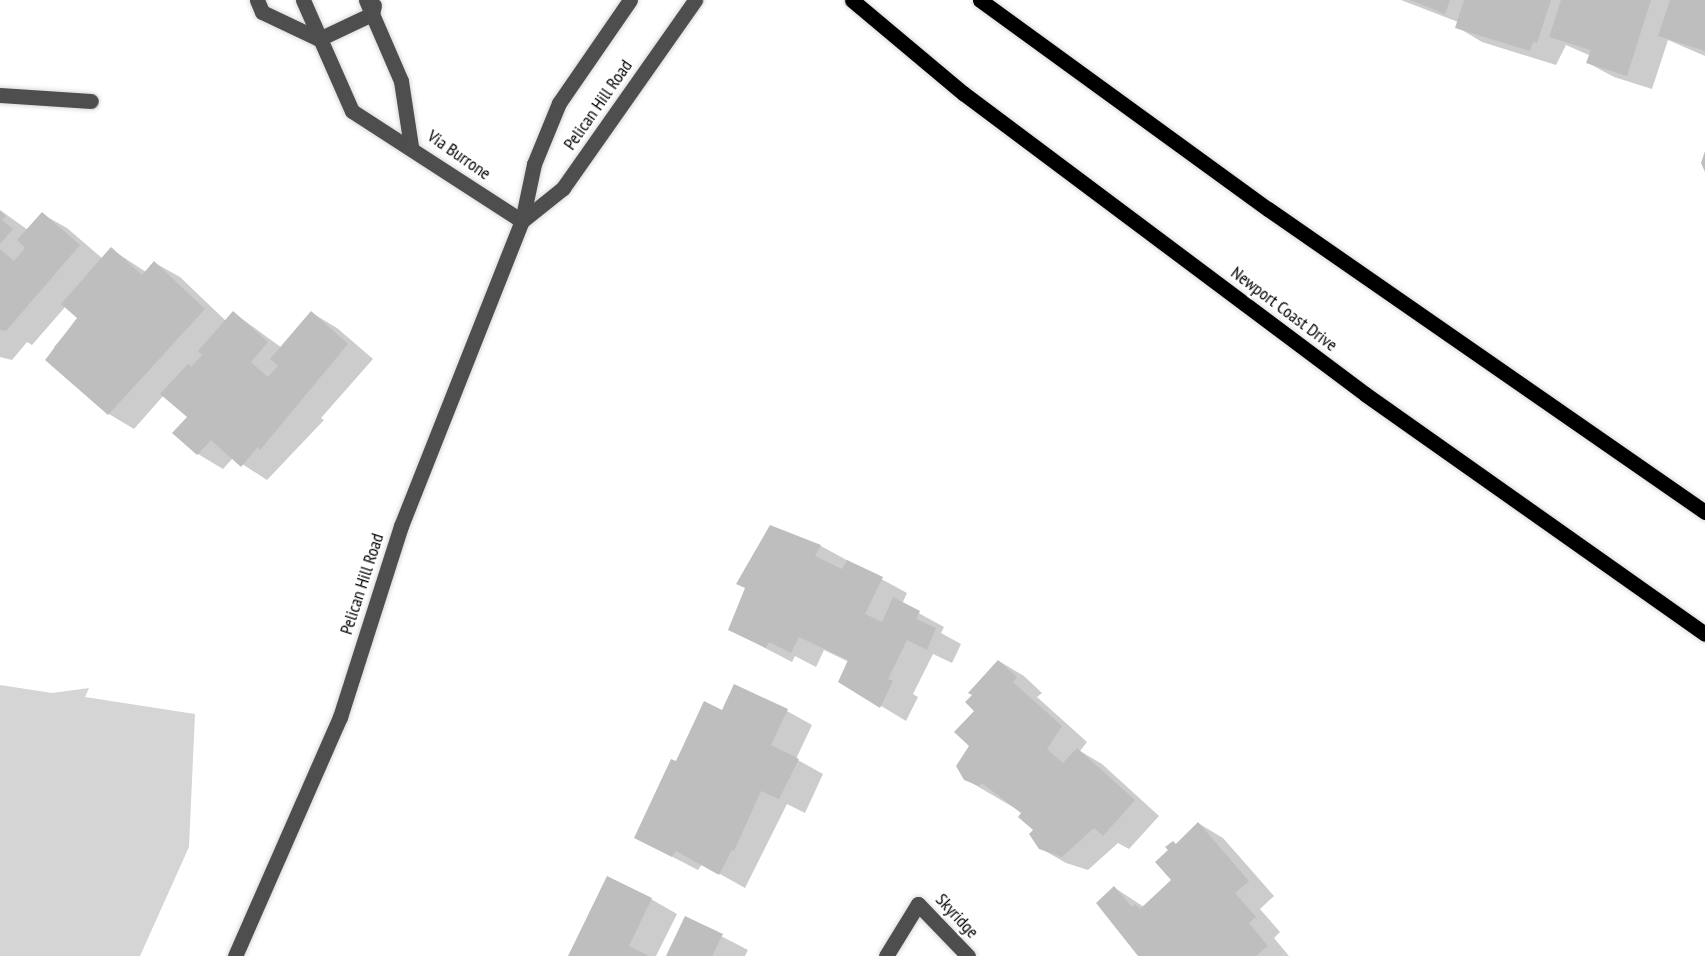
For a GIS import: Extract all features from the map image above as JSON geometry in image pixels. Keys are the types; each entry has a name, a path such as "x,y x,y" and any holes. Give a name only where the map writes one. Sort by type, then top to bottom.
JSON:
{"main road":[{"name":"Newport Coast Drive","path":"852,0 963,93 1365,394 1705,634"},
{"path":"980,0 1268,209 1705,512"}],"street":[{"path":"257,0 262,12 320,39"},
{"path":"303,0 352,111 411,146"},
{"name":"Pelican Hill Road","path":"235,956 340,717 401,526 522,221 534,164 559,103 630,0"},
{"name":"Pelican Hill Road","path":"522,221 563,188 695,0"},
{"path":"320,39 371,5"},
{"name":"Via Burrone","path":"371,5 402,81 411,146 522,221"},
{"path":"0,95 91,101"},
{"name":"Skyridge","path":"886,956 918,904 968,956"}],"shaded area":[{"path":"0,685 52,693 89,688 85,697 195,714 189,847 140,956 0,956"}],"building":[{"path":"1410,0 1450,0 1445,14"},
{"path":"1464,0 1551,0 1537,43 1533,42 1530,51 1455,28"},
{"path":"1561,0 1651,0 1627,76 1586,63 1591,50 1549,37"},
{"path":"1670,0 1705,0 1705,51 1658,36"},
{"path":"1705,151 1705,172 1701,163"},
{"path":"0,211 6,216 2,220 13,229 0,244"},
{"path":"42,212 80,245 6,331 0,330 0,249 14,261 25,248 17,240"},
{"path":"111,247 142,275 154,261 205,309 108,415 45,360 77,318 61,304"},
{"path":"233,311 268,342 251,362 268,377 278,366 270,359 311,311 348,344 260,450 258,447 241,467 211,440 197,455 172,433 187,417 160,394 188,364 191,367 202,355 198,351"},
{"path":"770,525 821,545 815,556 842,569 847,560 883,577 865,614 882,622 893,597 920,611 916,619 936,628 927,650 907,640 888,679 893,681 880,708 838,682 848,660 799,637 791,653 769,642 766,648 728,630 745,588 736,584"},
{"path":"998,660 1017,677 1013,682 1062,726 1047,749 1063,763 1077,748 1135,800 1103,836 1094,828 1062,857 1039,849 1029,834 1033,830 1018,817 1021,813 982,783 979,786 964,780 956,766 969,746 954,732 974,711 965,702 972,695 968,693"},
{"path":"734,684 788,709 771,745 799,759 779,799 761,791 734,851 732,850 719,875 676,851 672,857 634,838 671,759 676,761 704,701 722,710"},
{"path":"1198,822 1249,881 1235,893 1256,917 1249,923 1268,946 1256,956 1138,956 1096,903 1114,886 1132,907 1135,904 1140,909 1171,880 1155,862 1168,850 1165,847 1173,841 1176,844"},
{"path":"607,876 652,898 629,946 649,956 568,956"},
{"path":"685,916 723,934 712,956 666,956"}]}
